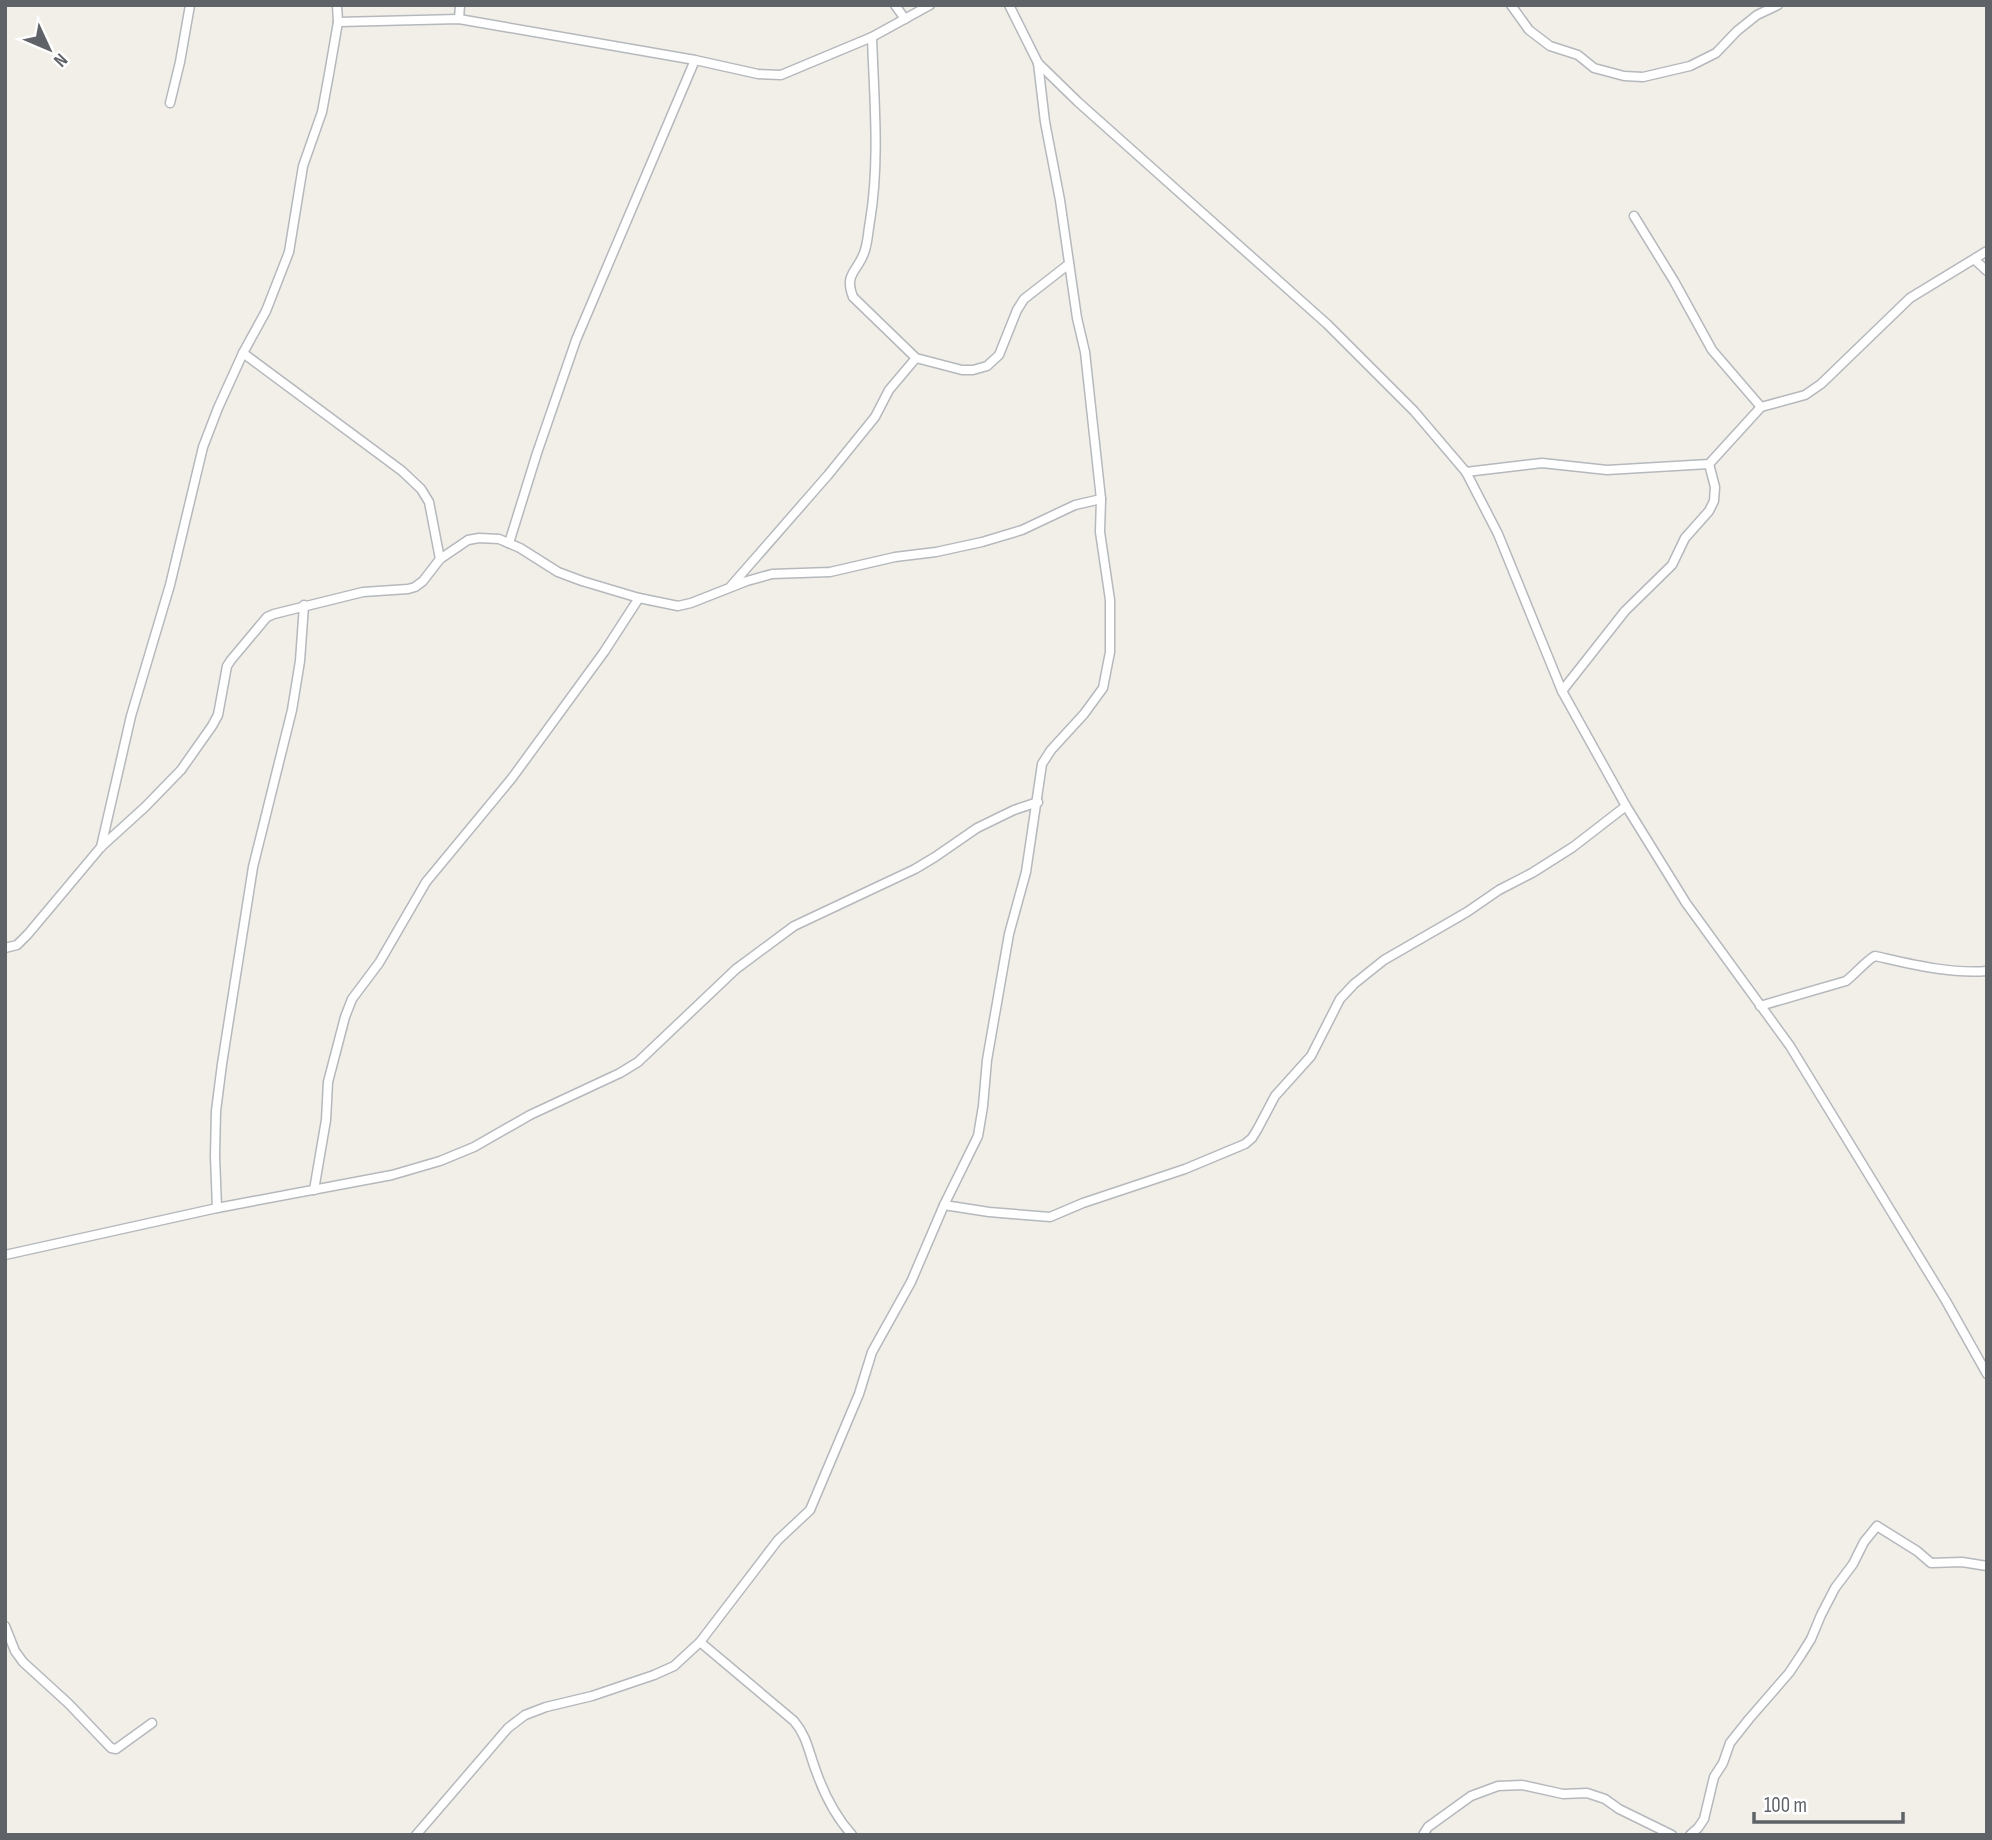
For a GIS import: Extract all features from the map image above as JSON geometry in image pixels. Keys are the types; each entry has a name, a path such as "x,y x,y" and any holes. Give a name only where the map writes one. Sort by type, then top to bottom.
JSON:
{"street":[{"path":"170,103 190,5"},
{"path":"101,847 131,716 170,585 203,447 243,353 266,311 289,252 303,166 322,112 338,22 337,5"},
{"path":"459,19 460,5"},
{"path":"894,5 905,19"},
{"path":"338,22 459,19 758,74 781,75 872,37 930,5"},
{"path":"1009,5 1038,63 1078,102 1327,324 1414,411 1466,472 1497,534 1562,691 1626,806 1685,903 1790,1046 1946,1301 1987,1374"},
{"path":"1511,5 1529,30 1550,46 1578,55 1594,68 1624,76 1643,77 1690,66 1716,53 1757,15 1778,5"},
{"path":"872,37 876,152 872,210 864,253 850,277 849,287 853,297 916,358 962,370 973,370 988,366 999,355 1024,299 1069,264"},
{"path":"509,543 576,340 695,61"},
{"path":"416,1835 508,1728 525,1715 545,1707 592,1696 674,1666 700,1642 778,1540 810,1510 859,1394 872,1352 911,1282 944,1205 978,1136 987,1060 1009,934 1026,872 1042,765 1051,750 1084,714 1103,688 1110,652 1110,600 1101,532 1101,499 1085,352 1045,122 1038,63"},
{"path":"1634,216 1712,350 1761,407"},
{"path":"1466,472 1542,463 1607,470 1709,464 1761,407 1805,396 1838,369 1910,298 1987,251"},
{"path":"1975,260 1987,271"},
{"path":"243,353 402,471 421,489 429,502 440,559"},
{"path":"729,589 852,446 875,417 889,390 916,358"},
{"path":"1562,691 1625,611 1672,565 1685,538 1709,511 1714,501 1715,487 1709,464"},
{"path":"5,948 17,944 28,934 101,847 181,770 218,715 227,666 267,617 304,605 363,592 408,589 423,581 440,559 468,540 479,538 499,539 509,543 558,572 639,598 678,606 772,574 830,572 895,557 982,542 1022,530 1065,508 1101,499"},
{"path":"314,1190 326,1120 328,1082 352,999 379,963 426,882 512,778 604,652 639,598"},
{"path":"217,1208 216,1111 222,1064 253,867 292,710 300,661 304,605"},
{"path":"5,1255 217,1208 392,1175 440,1161 474,1147 530,1115 638,1062 736,969 794,926 915,869 977,828 1038,802"},
{"path":"944,1205 1050,1217 1083,1203 1185,1169 1244,1144 1252,1138 1279,1091 1311,1056 1340,999 1354,984 1384,961 1499,890 1532,873 1626,806"},
{"path":"1760,1006 1846,981 1875,956 1931,968 1987,971"},
{"path":"1690,1835 1704,1819 1714,1777 1724,1763 1730,1744 1768,1700 1801,1655 1835,1588 1877,1525 1931,1563 1962,1562 1987,1566"},
{"path":"5,1626 15,1651 23,1662 69,1704 111,1748 116,1749 152,1723"},
{"path":"700,1642 801,1729 833,1809 852,1835"},
{"path":"1423,1835 1428,1828 1471,1796 1498,1786 1522,1785 1563,1794 1587,1793 1605,1799 1631,1816 1672,1835"}]}
